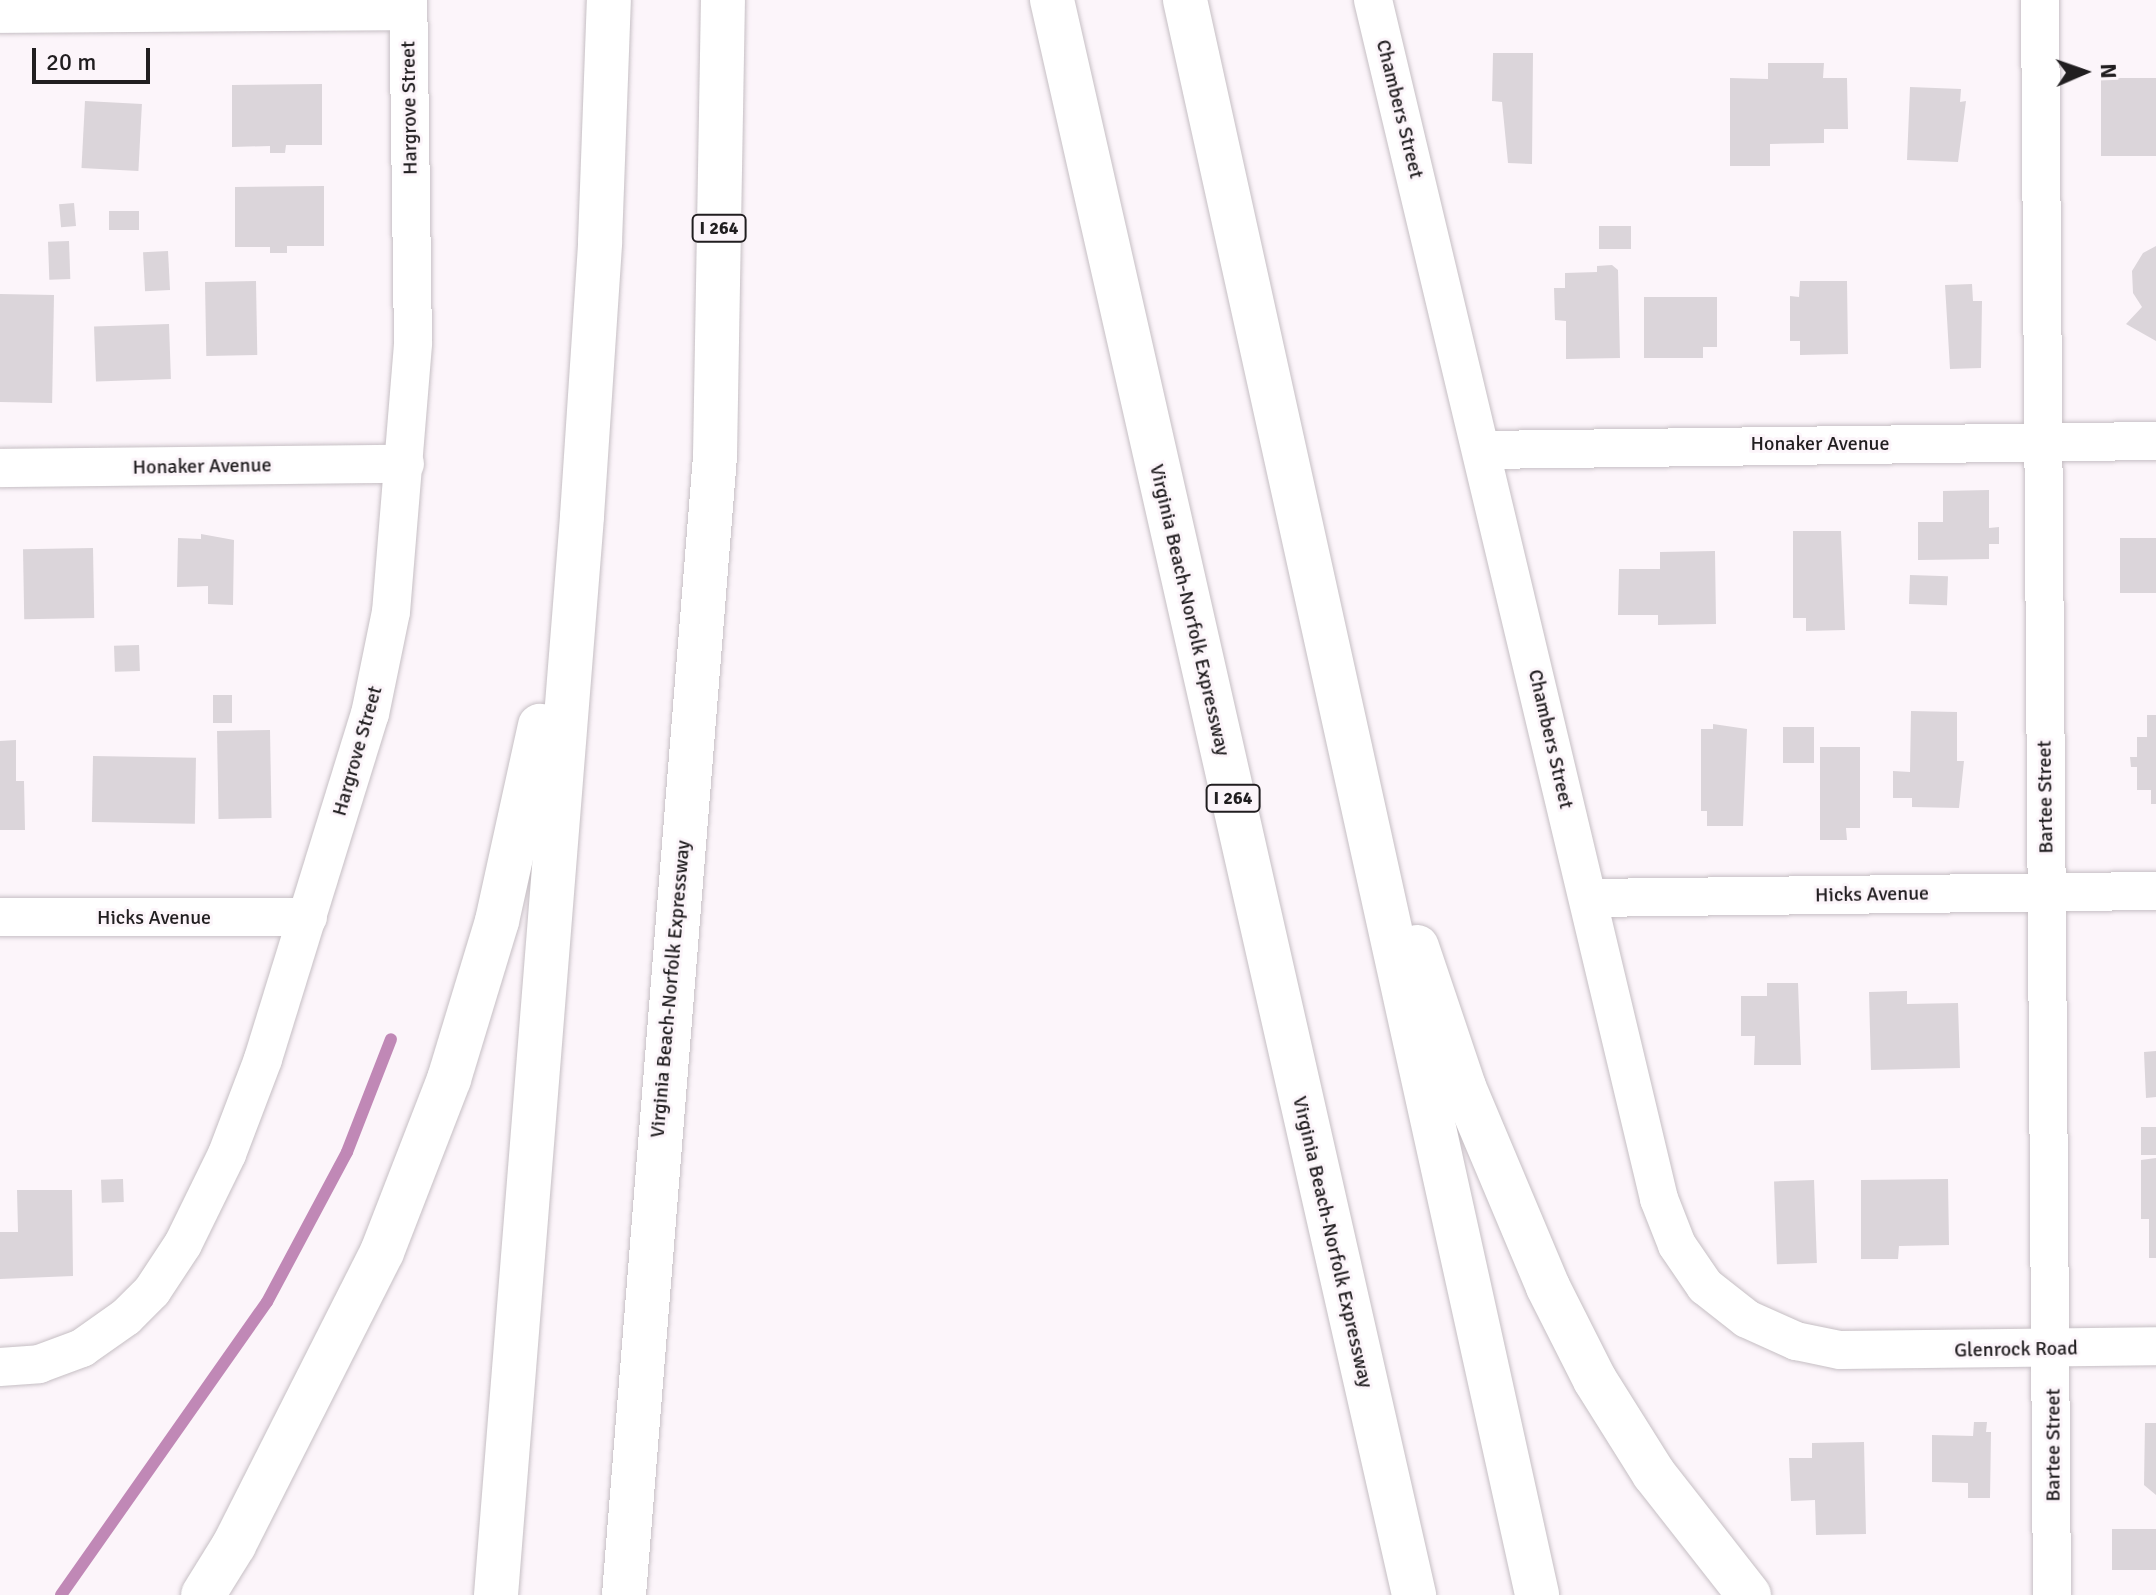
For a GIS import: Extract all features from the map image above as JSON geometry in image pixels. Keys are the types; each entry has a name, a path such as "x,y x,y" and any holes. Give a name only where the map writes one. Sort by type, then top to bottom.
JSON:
{"highway":[{"path":"496,1595 582,516 609,0"},
{"name":"Virginia Beach-Norfolk Expressway","path":"624,1595 715,456 723,0"},
{"name":"Virginia Beach-Norfolk Expressway","path":"1052,0 1414,1595"},
{"path":"1185,0 1537,1595"},
{"path":"203,1595 234,1545 382,1252 449,1079 497,921 582,516"},
{"path":"1350,746 1464,1087 1548,1287 1595,1380 1654,1474 1749,1595"}],"street":[{"name":"Chambers Street","path":"1373,0 1483,450 1659,1199 1677,1245 1705,1286 1747,1319 1796,1341 1840,1350 1876,1351"},
{"name":"Bartee Street","path":"2040,0 2041,442 2053,1348 2052,1595"},
{"path":"0,14 408,6"},
{"name":"Hargrove Street","path":"0,1367 39,1364 82,1348 126,1317 152,1291 183,1244 227,1154 308,917 370,714 391,612 413,343 408,6"},
{"name":"Honaker Avenue","path":"1483,450 2156,441"},
{"name":"Honaker Avenue","path":"0,468 405,464"},
{"name":"Hicks Avenue","path":"1588,898 2156,891"},
{"name":"Hicks Avenue","path":"0,917 308,917"},
{"name":"Glenrock Road","path":"1876,1351 2156,1346"}],"building":[{"path":"1493,53 1533,53 1532,164 1508,163 1502,102 1492,101"},
{"path":"1768,63 1824,63 1823,78 1847,78 1848,129 1824,129 1824,143 1770,144 1770,166 1730,166 1730,78 1768,79"},
{"path":"2101,78 2156,78 2156,156 2101,156"},
{"path":"322,84 322,145 286,145 285,153 270,153 270,146 232,147 232,85"},
{"path":"1910,87 1961,89 1960,102 1966,101 1958,162 1907,160"},
{"path":"85,101 142,104 138,171 81,168"},
{"path":"324,186 324,246 287,246 287,253 270,253 270,247 235,247 235,187"},
{"path":"74,203 76,226 61,227 59,204"},
{"path":"109,211 139,211 139,230 109,230"},
{"path":"1599,226 1631,226 1631,249 1599,249"},
{"path":"69,241 70,279 49,280 48,242"},
{"path":"2156,246 2156,341 2126,324 2142,307 2133,293 2132,271 2143,253"},
{"path":"168,251 170,290 145,291 143,252"},
{"path":"1612,265 1618,270 1620,358 1566,359 1566,321 1555,320 1554,288 1565,288 1565,273 1597,272 1597,266"},
{"path":"256,281 257,355 206,356 205,282"},
{"path":"1800,281 1847,281 1848,354 1800,355 1800,341 1790,341 1790,296 1799,297"},
{"path":"1972,284 1973,301 1982,301 1981,368 1950,369 1945,285"},
{"path":"0,294 54,295 52,403 0,402"},
{"path":"1644,297 1717,297 1717,347 1703,347 1703,358 1644,358"},
{"path":"169,324 171,379 96,382 94,327"},
{"path":"1989,490 1989,528 1999,527 1999,544 1989,544 1989,559 1918,560 1918,522 1943,522 1943,491"},
{"path":"1793,531 1841,531 1845,630 1806,631 1806,618 1793,618"},
{"path":"201,534 234,540 233,605 208,604 208,586 177,587 178,538 201,539"},
{"path":"2120,538 2156,538 2156,593 2120,593"},
{"path":"93,548 94,618 24,619 23,549"},
{"path":"1715,551 1716,624 1658,625 1658,615 1618,615 1619,569 1660,569 1660,552"},
{"path":"1910,575 1948,576 1947,605 1909,604"},
{"path":"139,645 140,671 115,672 114,646"},
{"path":"213,695 232,695 232,723 213,723"},
{"path":"1911,711 1957,712 1957,761 1964,761 1959,808 1912,807 1912,798 1893,798 1893,771 1910,772"},
{"path":"2147,715 2156,715 2156,804 2151,804 2151,790 2137,790 2137,767 2131,767 2130,757 2137,757 2137,737 2147,737"},
{"path":"1713,724 1747,729 1743,826 1707,826 1707,811 1701,811 1701,729 1713,729"},
{"path":"1783,727 1814,727 1814,763 1783,763"},
{"path":"270,730 272,818 219,819 217,731"},
{"path":"16,740 16,781 24,781 25,830 0,830 0,741"},
{"path":"1820,747 1860,747 1860,828 1846,828 1847,840 1820,840"},
{"path":"93,756 196,758 195,824 92,822"},
{"path":"1767,983 1798,983 1801,1065 1754,1065 1755,1036 1741,1036 1741,996 1767,996"},
{"path":"1907,991 1907,1004 1958,1003 1960,1068 1871,1070 1869,992"},
{"path":"2156,1051 2156,1097 2146,1098 2144,1052"},
{"path":"2141,1127 2156,1127 2156,1155 2141,1155"},
{"path":"2156,1158 2156,1258 2149,1258 2149,1219 2141,1219 2141,1160"},
{"path":"123,1179 124,1202 102,1203 101,1180"},
{"path":"1948,1179 1949,1245 1899,1246 1898,1259 1861,1259 1861,1180"},
{"path":"1814,1180 1817,1263 1777,1264 1774,1181"},
{"path":"17,1190 72,1190 73,1276 0,1279 0,1232 18,1232"},
{"path":"1974,1422 1987,1422 1986,1432 1991,1432 1990,1498 1968,1498 1968,1483 1932,1482 1932,1435 1973,1436"},
{"path":"2145,1423 2156,1423 2156,1495 2144,1485"},
{"path":"1864,1442 1866,1534 1816,1535 1815,1500 1791,1501 1789,1458 1812,1458 1812,1443"},
{"path":"2112,1529 2156,1529 2156,1570 2112,1570"}],"waterway":[{"path":"61,1595 267,1302 347,1152 391,1039"}]}
